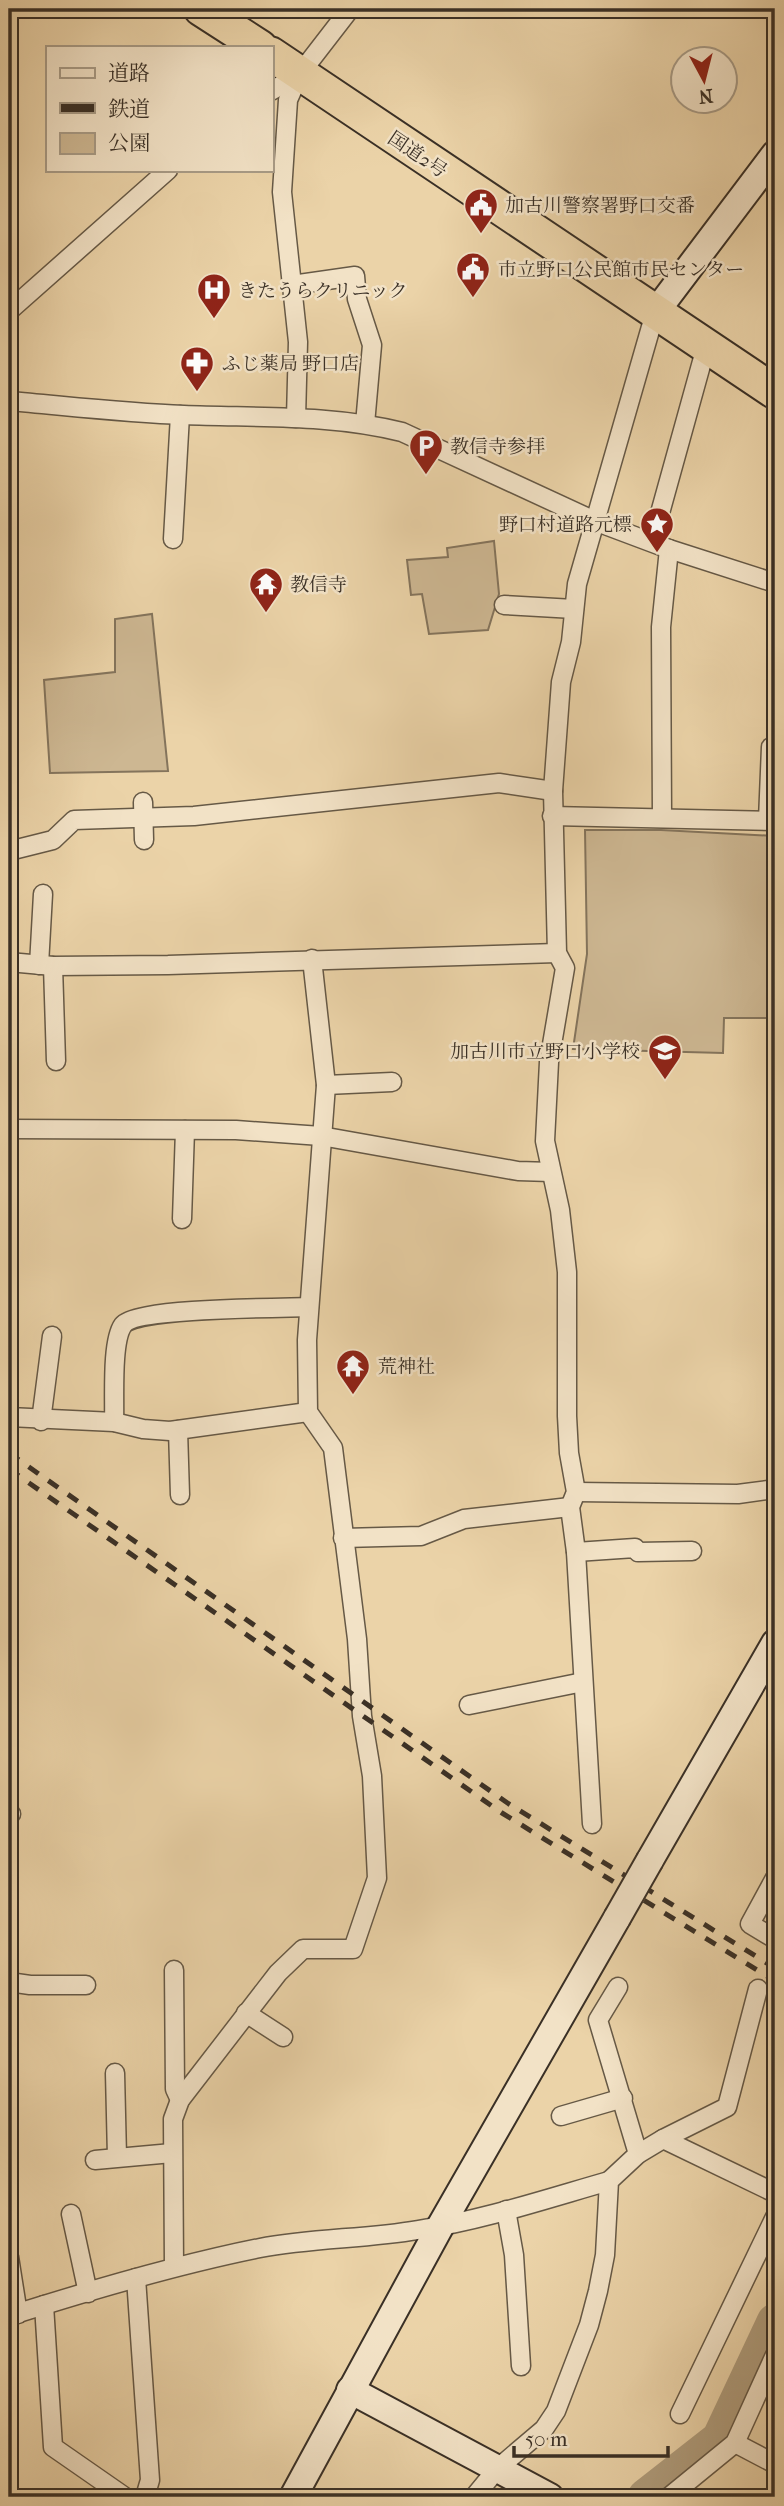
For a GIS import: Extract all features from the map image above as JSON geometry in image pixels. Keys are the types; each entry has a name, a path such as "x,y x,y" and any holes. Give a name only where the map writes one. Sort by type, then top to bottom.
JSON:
{"highway":[{"path":"201,9 258,46"},
{"name":"国道2号","path":"273,58 285,83 656,313 775,392"}],"street":[{"path":"296,418 298,342 282,192 288,100 285,83 350,9"},
{"path":"592,1824 567,1416 568,1272 560,1210 545,1141 549,1062 565,968 557,953 552,816 561,682 577,584 656,313 775,154"},
{"path":"9,311 166,172"},
{"path":"292,285 355,276 357,299 372,345 365,424"},
{"path":"662,816 661,546 706,347"},
{"path":"9,401 180,415 296,418 365,424 402,432 597,522 775,583"},
{"path":"173,539 180,415"},
{"path":"504,605 574,609"},
{"path":"552,816 662,816 772,821 771,747"},
{"path":"9,851 53,840 74,820 143,810 374,799 499,783 552,790"},
{"path":"143,810 144,840"},
{"path":"43,894 46,965 56,1061"},
{"path":"9,962 46,965 557,953"},
{"path":"174,2267 173,2119 180,2100 278,1973 303,1949 353,1949 377,1878 372,1776 362,1716 358,1639 342,1538 333,1448 308,1412 309,1307 326,1085 312,959"},
{"path":"326,1085 391,1082"},
{"path":"9,1129 185,1130 321,1136 518,1171 551,1172"},
{"path":"182,1219 185,1130"},
{"path":"114,1422 118,1342 122,1326 129,1320 157,1313 309,1307"},
{"path":"41,1421 52,1336"},
{"path":"9,1418 114,1422 143,1429 178,1430 308,1412"},
{"path":"178,1430 180,1494"},
{"path":"342,1538 421,1536 464,1519 573,1499 738,1494 775,1489"},
{"path":"576,1552 635,1548 638,1552 692,1551"},
{"path":"293,2497 441,2225 775,1643"},
{"path":"469,1705 583,1682"},
{"path":"775,1878 750,1924 775,1939"},
{"path":"174,1970 176,2089 180,2100"},
{"path":"9,1982 30,1985 86,1985"},
{"path":"618,1987 598,2020 624,2098 638,2154"},
{"path":"9,2257 13,2315 174,2267 260,2248 419,2230 506,2210 609,2181 638,2154 663,2138 727,2107 758,1989"},
{"path":"246,2013 283,2037"},
{"path":"115,2073 117,2157"},
{"path":"561,2116 624,2098"},
{"path":"663,2138 775,2193"},
{"path":"95,2160 172,2153"},
{"path":"474,2497 498,2469 544,2429 556,2412 589,2325 605,2255 609,2181"},
{"path":"506,2210 514,2255 520,2365"},
{"path":"71,2214 88,2293"},
{"path":"680,2414 775,2217"},
{"path":"136,2278 150,2480 145,2497"},
{"path":"44,2305 54,2447 125,2497"},
{"path":"669,2497 735,2443 775,2355"},
{"path":"351,2390 550,2497"},
{"path":"735,2443 775,2464"}],"green space":[{"path":"494,541 499,594 488,630 429,634 422,594 411,595 407,560 448,557 447,548"},
{"path":"152,614 168,771 50,773 44,680 115,672 115,619"},
{"path":"585,830 661,830 775,836 775,1018 724,1018 723,1053 573,1049 587,954"}],"waterway":[{"path":"646,2497 720,2439 775,2322"}],"railway":[{"path":"9,1453 509,1804 775,1968"},
{"path":"9,1469 502,1813 775,1981"}],"place":[{"name":"加古川警察署野口交番","path":"481,235"},
{"name":"市立野口公民館市民センター","path":"473,299"},
{"name":"きたうらクリニック","path":"214,320"},
{"name":"ふじ薬局 野口店","path":"197,393"},
{"name":"教信寺参拝","path":"426,476"},
{"name":"野口村道路元標","path":"657,554"},
{"name":"教信寺","path":"266,614"},
{"name":"加古川市立野口小学校","path":"665,1081"},
{"name":"荒神社","path":"353,1396"}]}
